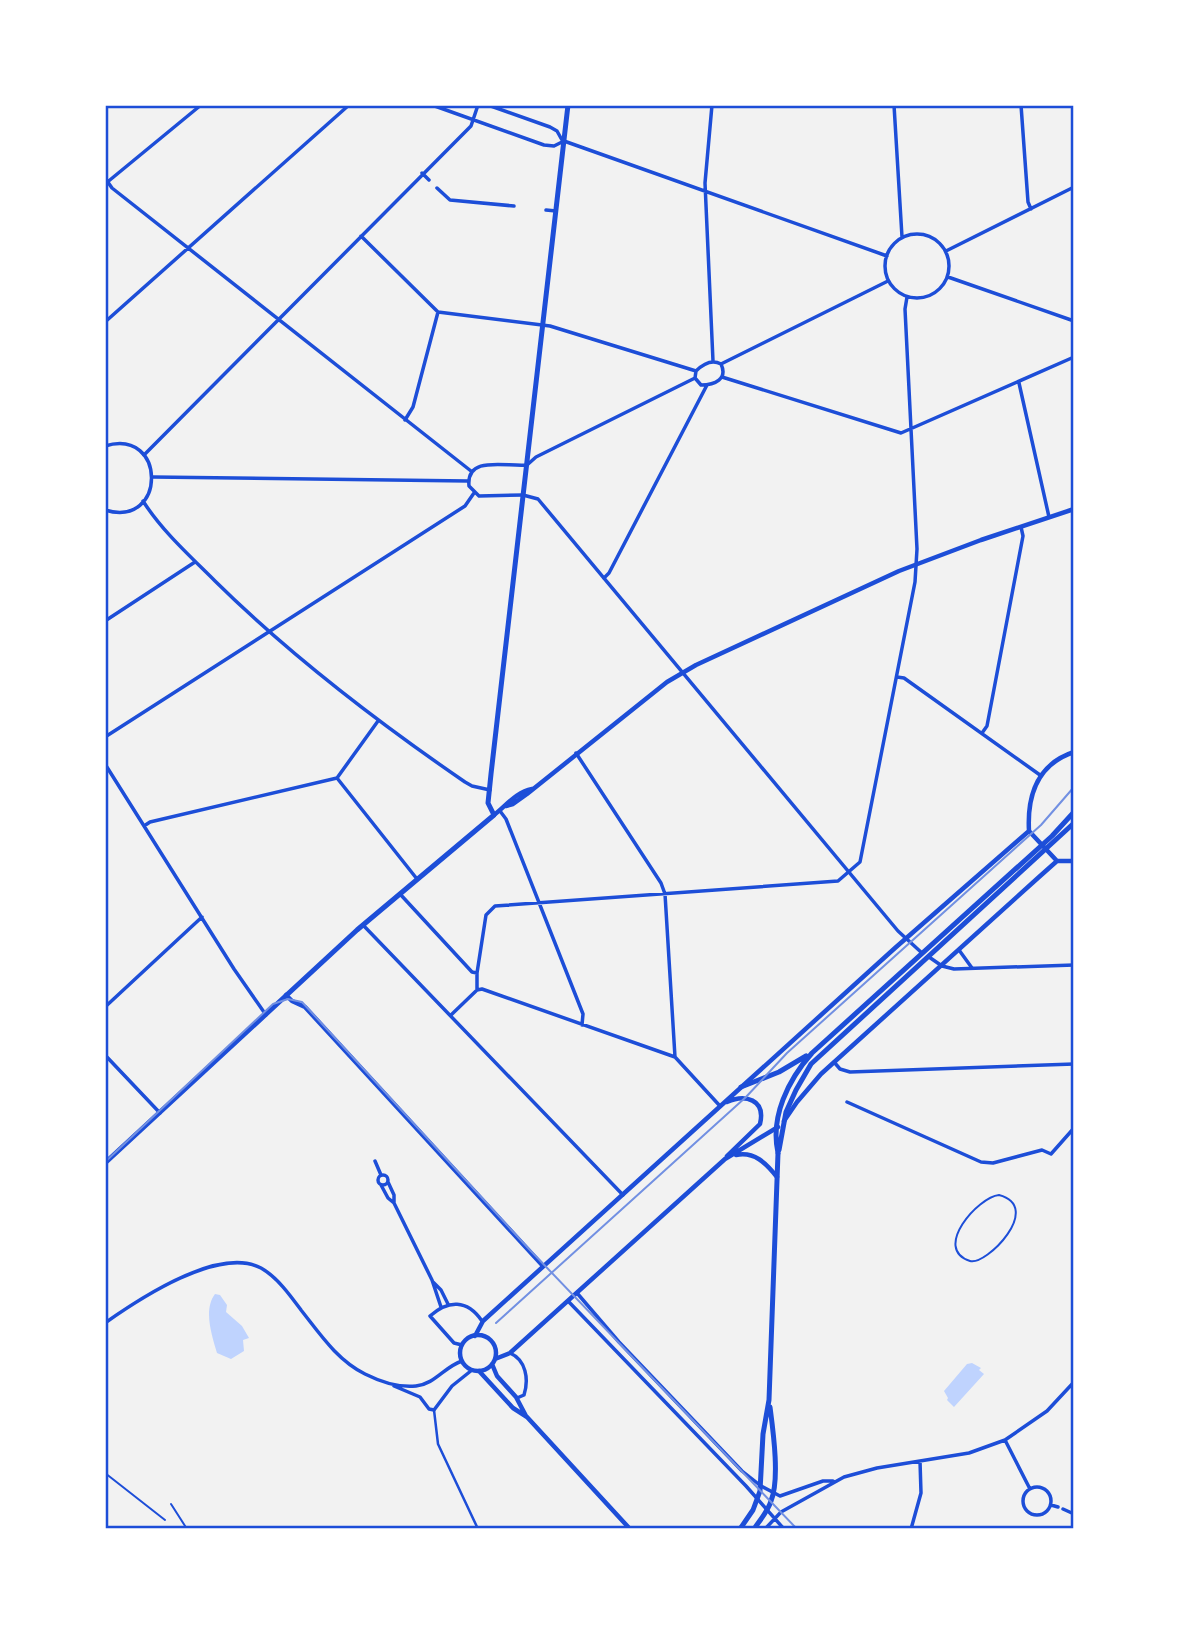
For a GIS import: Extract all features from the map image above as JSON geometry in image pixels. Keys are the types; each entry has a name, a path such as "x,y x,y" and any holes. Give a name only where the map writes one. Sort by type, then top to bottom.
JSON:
{"main road":[{"path":"494,815 488,803 568,105"},
{"path":"105,1163 363,925 510,800 532,788 667,682 766,631 916,564 1074,509"},
{"path":"1057,862 1029,831 1028,818 1033,787 1040,775 1057,760 1074,752"},
{"path":"1044,848 1074,811"},
{"path":"741,1087 779,1072 812,1052 1074,823"},
{"path":"475,1336 483,1321 543,1266 1029,831"},
{"path":"725,1159 783,1123 797,1102 834,1062 1057,862 1074,861"},
{"path":"740,1529 758,1500 761,1486 763,1434 769,1400 778,1153 783,1123 796,1090 811,1064 924,955"},
{"path":"286,995 305,1007 543,1266"},
{"path":"778,1153 775,1129 779,1110 789,1087 812,1052"},
{"path":"630,1529 527,1417 516,1397 497,1376 494,1362 496,1353 492,1342 481,1336 470,1337 462,1345 460,1354 462,1361 472,1370 479,1371 494,1362 510,1353 725,1159 760,1124 762,1119 756,1104 749,1098 739,1097 722,1105"},
{"path":"725,1159 747,1154 765,1163 777,1177"},
{"path":"479,1371 513,1408 527,1417"},
{"path":"754,1529 774,1494 774,1435 769,1400"}],"street":[{"path":"201,105 106,181 188,249 471,471"},
{"path":"105,322 349,105"},
{"path":"432,105 544,145 554,146 564,141"},
{"path":"144,455 471,126 478,105"},
{"path":"488,105 551,127 564,141 887,256"},
{"path":"712,105 705,191 713,361"},
{"path":"894,105 902,237"},
{"path":"1021,105 1028,202 1031,209"},
{"path":"422,173 429,180"},
{"path":"946,251 1074,187"},
{"path":"437,188 450,200 514,206"},
{"path":"546,210 556,211"},
{"path":"923,234 937,240 946,251 948,277 938,290 930,295 907,297 893,288 888,281 887,256 890,248 902,237 923,234"},
{"path":"361,236 438,312 543,324 696,371 713,361"},
{"path":"948,277 1074,321"},
{"path":"713,361 721,364 888,281"},
{"path":"451,1015 477,989 477,973 488,911 495,906 838,881 860,862 915,582 905,304 907,297"},
{"path":"405,420 413,407 438,312"},
{"path":"604,578 622,549 707,385 722,377 901,433 1074,357"},
{"path":"721,364 724,373 722,377"},
{"path":"695,378 696,371"},
{"path":"695,378 536,457 527,465 480,465 471,471 468,481 478,496 523,495 538,499 906,940 924,955 942,966 954,969 1074,965"},
{"path":"695,378 701,384 707,385"},
{"path":"1018,382 1049,517"},
{"path":"105,446 123,444 135,447 144,455 153,477 150,490 143,501 126,511 105,510"},
{"path":"153,477 468,481"},
{"path":"105,737 465,506 474,493"},
{"path":"143,501 154,518 195,562 270,631 378,722 469,785 490,790"},
{"path":"982,733 987,726 1018,563 1023,536 1021,527"},
{"path":"105,621 195,562"},
{"path":"897,677 904,678 1040,775"},
{"path":"144,826 150,822 337,778 378,722"},
{"path":"576,753 662,883 665,894 675,1058"},
{"path":"105,764 266,1015"},
{"path":"337,778 417,879"},
{"path":"500,811 506,819 583,1014 582,1025"},
{"path":"400,894 472,972 477,973"},
{"path":"105,1007 202,917"},
{"path":"363,925 623,1195"},
{"path":"959,950 972,968"},
{"path":"477,989 675,1058 722,1105"},
{"path":"105,1055 160,1113"},
{"path":"834,1062 840,1069 850,1072 1074,1063"},
{"path":"847,1102 981,1162 993,1163 1042,1150 1051,1154 1074,1128"},
{"path":"374,1161 381,1175 386,1176 394,1195 394,1203"},
{"path":"381,1175 378,1180 394,1203 432,1280 441,1307"},
{"path":"381,1185 388,1181"},
{"path":"105,1323 191,1274 225,1264 249,1264 261,1268 275,1279 346,1363 420,1397 429,1409 434,1410"},
{"path":"432,1280 441,1290 448,1305"},
{"path":"577,1293 742,1471 780,1496 823,1481 877,1468 969,1453 1005,1440 1047,1411 1074,1382"},
{"path":"568,1301 783,1529"},
{"path":"462,1345 454,1343 430,1317 441,1307 448,1305 467,1307 483,1321"},
{"path":"510,1353 521,1361 527,1376 524,1395 516,1397"},
{"path":"392,1385 414,1387 432,1382 454,1364 462,1361"},
{"path":"472,1370 452,1387 434,1410 434,1425 438,1444 478,1529"},
{"path":"1005,1440 1030,1489"},
{"path":"911,1529 921,1493 920,1461"},
{"path":"765,1529 779,1513 835,1480"},
{"path":"1030,1489 1043,1489 1051,1498 1051,1505 1042,1514 1029,1513 1023,1501 1030,1489"},
{"path":"1051,1505 1074,1514"}],"lane":[{"path":"992,1196 1005,1197 1014,1206 1016,1219 1014,1225 985,1258 972,1262 957,1251 954,1245 955,1236 982,1203 992,1196"},
{"path":"105,1473 165,1520"},
{"path":"171,1504 187,1529"}],"water":[{"path":"215,1294 220,1295 227,1305 226,1312 242,1326 249,1338 243,1340 244,1351 231,1359 217,1353 213,1339 209,1315 211,1300"},
{"path":"972,1363 981,1368 979,1370 984,1374 954,1407 947,1400 944,1391 967,1364"}],"tram line":[{"path":"496,1323 746,1097 787,1053 1041,825 1074,787"},
{"path":"105,1162 273,1004 288,999 302,1002 529,1249 797,1529"}]}
